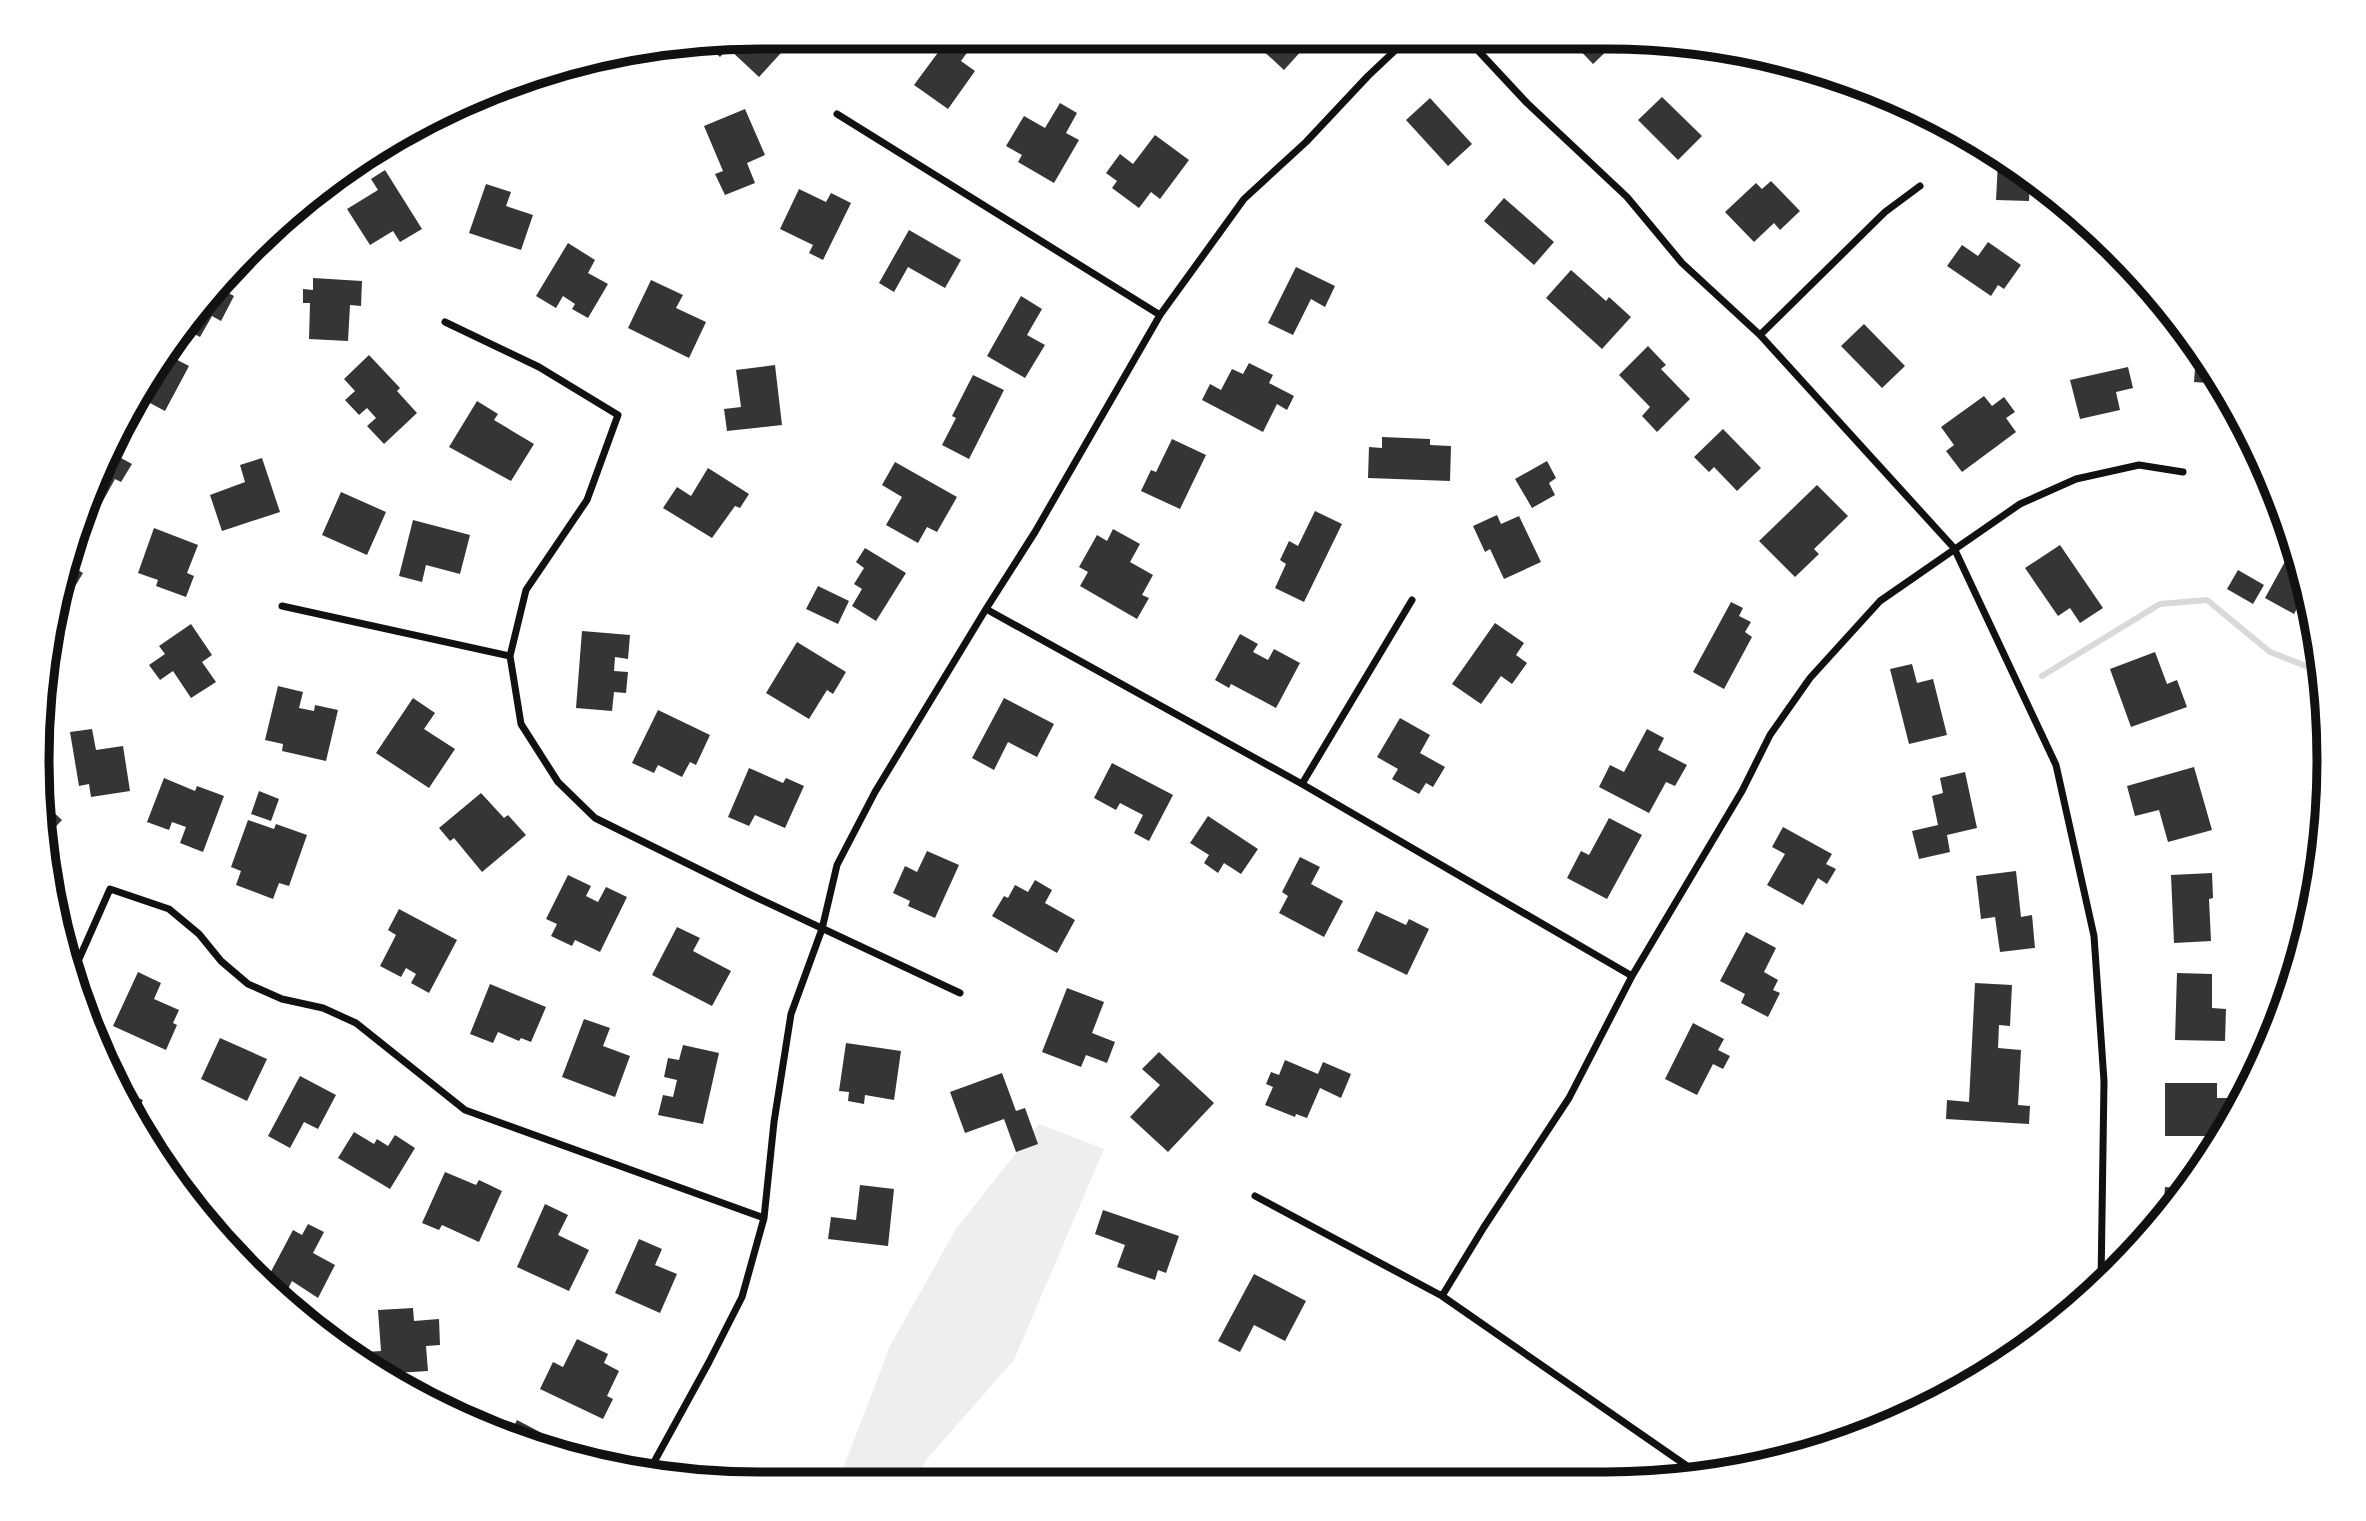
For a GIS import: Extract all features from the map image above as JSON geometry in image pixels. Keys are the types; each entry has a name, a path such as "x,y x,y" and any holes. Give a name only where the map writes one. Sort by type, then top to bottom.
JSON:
{"street":[{"path":"653,1463 742,1297 764,1218 774,1122 791,1013 822,929 836,865 875,792 1035,532 1160,315 1244,199 1306,142 1397,49"},
{"path":"1477,49 1527,103 1627,197 1682,263 1760,335 1954,548 2056,765 2094,936 2104,1081 2101,1271"},
{"path":"837,114 1160,315"},
{"path":"1760,335 1885,212 1920,186"},
{"path":"445,322 539,367 618,415 587,500 526,590 510,656 522,724 558,782 595,818 960,993"},
{"path":"1442,1296 1569,1098 1632,976 1742,791 1770,735 1810,678 1880,601 2020,504 2076,479 2139,465 2183,472"},
{"path":"1302,784 1412,600"},
{"path":"282,606 510,656"},
{"path":"986,609 1302,784 1632,976"},
{"path":"78,961 110,889 169,909 199,934 220,961 248,984 282,999 323,1008 356,1023 465,1110 764,1218"},
{"path":"1255,1196 1442,1296 1688,1467"}],"shaded area":[{"path":"1039,1124 1104,1149 1014,1360 927,1459 919,1472 842,1472 890,1346 956,1229"}],"building":[{"path":"785,49 759,77 730,50"},
{"path":"941,49 970,49 961,61 975,71 948,109 914,85"},
{"path":"1261,49 1303,49 1284,70"},
{"path":"1579,49 1609,49 1593,64"},
{"path":"726,50 720,57 714,51"},
{"path":"1662,97 1702,136 1678,160 1638,120"},
{"path":"1430,98 1472,144 1448,166 1406,120"},
{"path":"1060,103 1077,113 1066,133 1079,140 1054,183 1018,162 1022,155 1006,146 1024,116 1045,128"},
{"path":"745,109 765,155 747,163 755,183 725,195 715,174 723,171 704,126"},
{"path":"1155,135 1189,160 1160,199 1151,192 1139,208 1112,188 1117,181 1106,173 1120,154 1133,164"},
{"path":"1998,167 2029,189 2029,201 1996,200"},
{"path":"385,170 422,229 400,242 393,231 370,245 347,209 378,190 371,179"},
{"path":"1771,181 1800,211 1780,230 1774,223 1754,242 1725,212 1756,183 1762,189"},
{"path":"486,184 511,192 506,206 533,215 521,250 469,233"},
{"path":"799,189 826,202 831,193 851,203 823,260 809,253 813,245 780,229"},
{"path":"1504,198 1554,242 1534,265 1484,221"},
{"path":"909,230 961,260 945,288 908,267 894,292 879,283"},
{"path":"1988,242 2021,265 2004,289 1998,285 1991,296 1947,266 1962,245 1978,256"},
{"path":"568,243 595,260 588,273 608,284 588,318 572,309 575,304 563,296 556,308 536,296"},
{"path":"1296,267 1335,286 1325,307 1311,299 1293,335 1268,323"},
{"path":"1571,270 1606,301 1609,297 1631,317 1602,349 1546,298"},
{"path":"313,278 362,281 361,306 350,305 348,341 309,339 310,303 303,303 303,289 313,290"},
{"path":"651,280 683,295 676,308 706,322 689,358 628,328"},
{"path":"226,292 234,296 221,321 212,316 200,337 192,333 196,327"},
{"path":"1021,296 1042,309 1027,335 1045,345 1025,378 987,356"},
{"path":"1864,324 1905,366 1882,388 1841,346"},
{"path":"1648,346 1666,365 1661,369 1690,399 1657,432 1642,416 1650,407 1619,375"},
{"path":"369,355 400,388 397,391 417,413 384,444 367,426 376,418 367,408 359,415 345,400 355,391 344,379"},
{"path":"174,358 189,366 165,411 150,403 147,408 144,405"},
{"path":"1249,363 1273,375 1269,383 1294,396 1287,410 1277,404 1263,432 1202,400 1210,384 1221,390 1232,369 1243,374"},
{"path":"2195,363 2208,383 2194,382"},
{"path":"775,365 782,425 727,431 724,409 741,407 736,370"},
{"path":"2128,367 2133,388 2116,392 2120,410 2080,419 2070,380"},
{"path":"973,375 1004,390 969,459 942,445 956,418 952,416"},
{"path":"1984,396 1992,406 2004,397 2015,412 2006,418 2016,432 1962,472 1946,451 1954,445 1941,427"},
{"path":"477,401 498,414 494,420 534,444 511,481 449,447"},
{"path":"1723,429 1761,468 1737,491 1714,467 1709,472 1694,457"},
{"path":"1382,437 1430,439 1430,445 1451,446 1450,481 1368,478 1369,447 1382,448"},
{"path":"1172,439 1206,455 1180,509 1141,491 1151,470 1156,472"},
{"path":"117,456 132,464 121,482 115,479 99,508 96,506"},
{"path":"262,458 280,512 222,531 210,495 245,482 240,465"},
{"path":"1547,461 1556,478 1549,483 1555,495 1532,508 1515,479"},
{"path":"895,462 957,497 937,532 927,527 918,543 886,525 902,497 882,485"},
{"path":"708,468 749,494 740,508 735,506 712,538 663,508 677,487 691,496"},
{"path":"1817,485 1848,516 1814,549 1819,554 1795,577 1759,541"},
{"path":"341,492 386,512 367,555 322,535"},
{"path":"1315,511 1342,524 1304,602 1275,588 1286,564 1280,560 1289,541 1298,546"},
{"path":"1497,515 1501,524 1519,516 1541,562 1504,579 1490,549 1485,552 1473,526"},
{"path":"413,520 470,535 460,574 426,565 422,582 399,576"},
{"path":"154,528 198,545 187,573 194,576 186,597 156,586 158,580 138,573"},
{"path":"1113,529 1140,544 1130,562 1153,575 1142,595 1149,598 1137,619 1080,586 1088,572 1079,567 1097,535 1107,541"},
{"path":"85,537 89,539 79,556"},
{"path":"2060,545 2103,608 2080,623 2070,608 2058,616 2025,568"},
{"path":"865,548 906,573 876,621 852,606 862,589 854,584 864,568 856,562"},
{"path":"2287,558 2299,604 2294,614 2265,598"},
{"path":"75,568 83,573 74,588 71,586"},
{"path":"2238,570 2264,585 2253,604 2227,589"},
{"path":"818,586 849,601 838,624 806,609"},
{"path":"1731,602 1743,608 1739,616 1751,622 1745,632 1752,637 1724,689 1693,672"},
{"path":"1495,623 1524,643 1516,655 1527,663 1512,684 1501,676 1481,704 1452,684"},
{"path":"191,624 212,655 202,662 216,682 191,698 173,671 160,680 149,665 165,654 159,646"},
{"path":"582,631 630,635 628,659 615,657 614,671 628,672 626,693 614,692 612,711 576,708"},
{"path":"1240,634 1258,644 1253,652 1268,660 1274,649 1300,663 1276,708 1231,684 1229,688 1215,680"},
{"path":"797,642 846,672 833,694 827,690 809,719 766,693"},
{"path":"2155,652 2167,684 2177,680 2187,707 2131,727 2110,669"},
{"path":"1912,664 1917,683 1933,679 1947,735 1909,744 1890,669"},
{"path":"278,686 303,692 299,708 314,711 315,705 338,710 326,761 282,751 283,744 265,740"},
{"path":"413,698 435,713 424,729 455,749 429,788 376,753"},
{"path":"1004,698 1054,724 1037,757 1008,742 994,770 972,758"},
{"path":"658,710 710,735 696,765 690,762 682,777 658,765 654,773 632,763"},
{"path":"1400,718 1430,735 1420,753 1445,767 1433,787 1426,783 1419,794 1392,779 1398,769 1377,757"},
{"path":"92,729 96,750 123,746 130,791 91,797 89,784 79,786 70,732"},
{"path":"1647,729 1664,738 1658,750 1687,765 1675,786 1666,782 1649,813 1599,787 1610,765 1624,772"},
{"path":"1112,763 1173,795 1149,841 1134,833 1143,815 1120,803 1116,810 1094,798"},
{"path":"2194,767 2212,830 2168,842 2159,810 2135,816 2127,786"},
{"path":"749,768 783,783 786,778 804,786 785,828 755,815 749,826 728,817"},
{"path":"1965,772 1977,828 1947,835 1950,852 1919,859 1912,831 1938,825 1932,796 1943,793 1940,778"},
{"path":"164,778 195,791 197,786 224,796 203,852 180,843 186,827 172,822 169,830 147,822"},
{"path":"259,791 279,799 271,821 251,814"},
{"path":"481,793 504,818 508,815 526,835 482,872 454,838 450,841 439,828"},
{"path":"51,810 62,820 53,829"},
{"path":"1208,816 1258,849 1241,874 1224,863 1218,873 1204,863 1209,855 1190,843"},
{"path":"1609,818 1642,835 1607,899 1567,878 1581,851 1589,855"},
{"path":"248,820 274,829 276,824 307,835 289,886 279,883 273,899 236,885 241,871 231,867"},
{"path":"1783,827 1832,854 1826,864 1836,869 1827,884 1818,878 1803,905 1767,885 1785,854 1772,847"},
{"path":"927,851 959,865 935,918 908,906 910,901 893,893 905,866 917,872"},
{"path":"1300,857 1320,867 1311,884 1343,901 1324,937 1279,913 1288,896 1282,892"},
{"path":"2016,871 2021,917 2032,915 2035,948 2000,952 1995,917 1981,919 1976,876"},
{"path":"2212,873 2213,898 2209,899 2211,941 2174,943 2171,875"},
{"path":"568,875 591,886 586,896 598,902 606,887 627,897 600,952 575,940 572,946 551,936 557,924 546,919"},
{"path":"1035,880 1052,890 1045,903 1075,920 1057,953 992,916 1004,896 1008,898 1015,885 1028,892"},
{"path":"399,909 457,940 429,993 411,983 416,974 406,968 401,977 380,966 396,935 388,930"},
{"path":"1376,911 1406,925 1409,919 1429,929 1407,975 1357,951"},
{"path":"677,927 700,938 693,951 731,971 712,1006 652,975"},
{"path":"1746,932 1776,948 1764,972 1778,980 1773,990 1780,993 1768,1017 1741,1003 1745,994 1720,981"},
{"path":"138,972 161,983 154,999 179,1010 173,1023 177,1025 166,1050 113,1026"},
{"path":"2177,973 2212,974 2212,1008 2226,1009 2225,1041 2175,1040"},
{"path":"1975,983 2012,985 2010,1026 1999,1025 1998,1048 2021,1050 2018,1105 2030,1106 2029,1124 1946,1119 1947,1100 1969,1102"},
{"path":"490,984 546,1007 531,1042 521,1038 519,1041 498,1032 493,1043 470,1034"},
{"path":"1067,988 1104,1002 1092,1033 1115,1042 1107,1063 1086,1055 1081,1067 1042,1052"},
{"path":"584,1019 610,1028 603,1046 630,1056 615,1097 562,1077"},
{"path":"1693,1023 1724,1039 1718,1050 1730,1056 1723,1069 1713,1064 1697,1095 1665,1079"},
{"path":"220,1038 267,1059 247,1101 201,1079"},
{"path":"846,1043 901,1051 894,1100 865,1095 864,1104 848,1101 849,1092 839,1091"},
{"path":"683,1045 719,1053 703,1124 658,1115 663,1095 673,1097 677,1080 664,1077 668,1058 679,1060"},
{"path":"1159,1052 1214,1103 1168,1152 1130,1117 1160,1085 1142,1069"},
{"path":"1285,1060 1318,1074 1323,1062 1351,1074 1341,1098 1320,1088 1307,1118 1296,1114 1295,1117 1265,1105 1273,1087 1266,1084 1271,1072 1279,1075"},
{"path":"1002,1073 1016,1111 1025,1108 1038,1144 1016,1152 1004,1119 965,1133 950,1092"},
{"path":"300,1076 336,1095 318,1129 304,1122 290,1148 268,1136"},
{"path":"2165,1083 2217,1083 2217,1098 2227,1098 2227,1107 2210,1136 2165,1136"},
{"path":"133,1096 143,1100 140,1108"},
{"path":"354,1132 374,1144 377,1139 388,1146 395,1135 415,1148 390,1189 338,1158"},
{"path":"445,1172 476,1185 479,1180 502,1191 479,1242 442,1225 439,1230 422,1223"},
{"path":"860,1185 894,1189 888,1246 828,1239 831,1217 856,1220"},
{"path":"2165,1187 2174,1188 2170,1194 2164,1202"},
{"path":"545,1204 568,1215 558,1235 589,1250 569,1291 517,1267"},
{"path":"1103,1210 1179,1236 1166,1273 1158,1270 1155,1280 1117,1267 1125,1245 1095,1234"},
{"path":"308,1224 324,1232 313,1253 335,1265 318,1298 292,1281 287,1291 269,1275 293,1230 302,1235"},
{"path":"639,1239 662,1249 655,1265 677,1274 660,1313 615,1293"},
{"path":"1254,1274 1306,1301 1285,1341 1254,1325 1240,1352 1218,1341"},
{"path":"413,1308 414,1321 439,1319 440,1345 426,1346 428,1371 398,1373 366,1353 381,1351 378,1310"},
{"path":"577,1339 608,1354 604,1363 619,1371 607,1396 613,1399 603,1419 540,1389 553,1362 563,1367"},
{"path":"517,1420 557,1441 557,1442 513,1427"}],"waterway":[{"path":"2042,676 2160,604 2207,600 2270,652 2311,668"}]}
